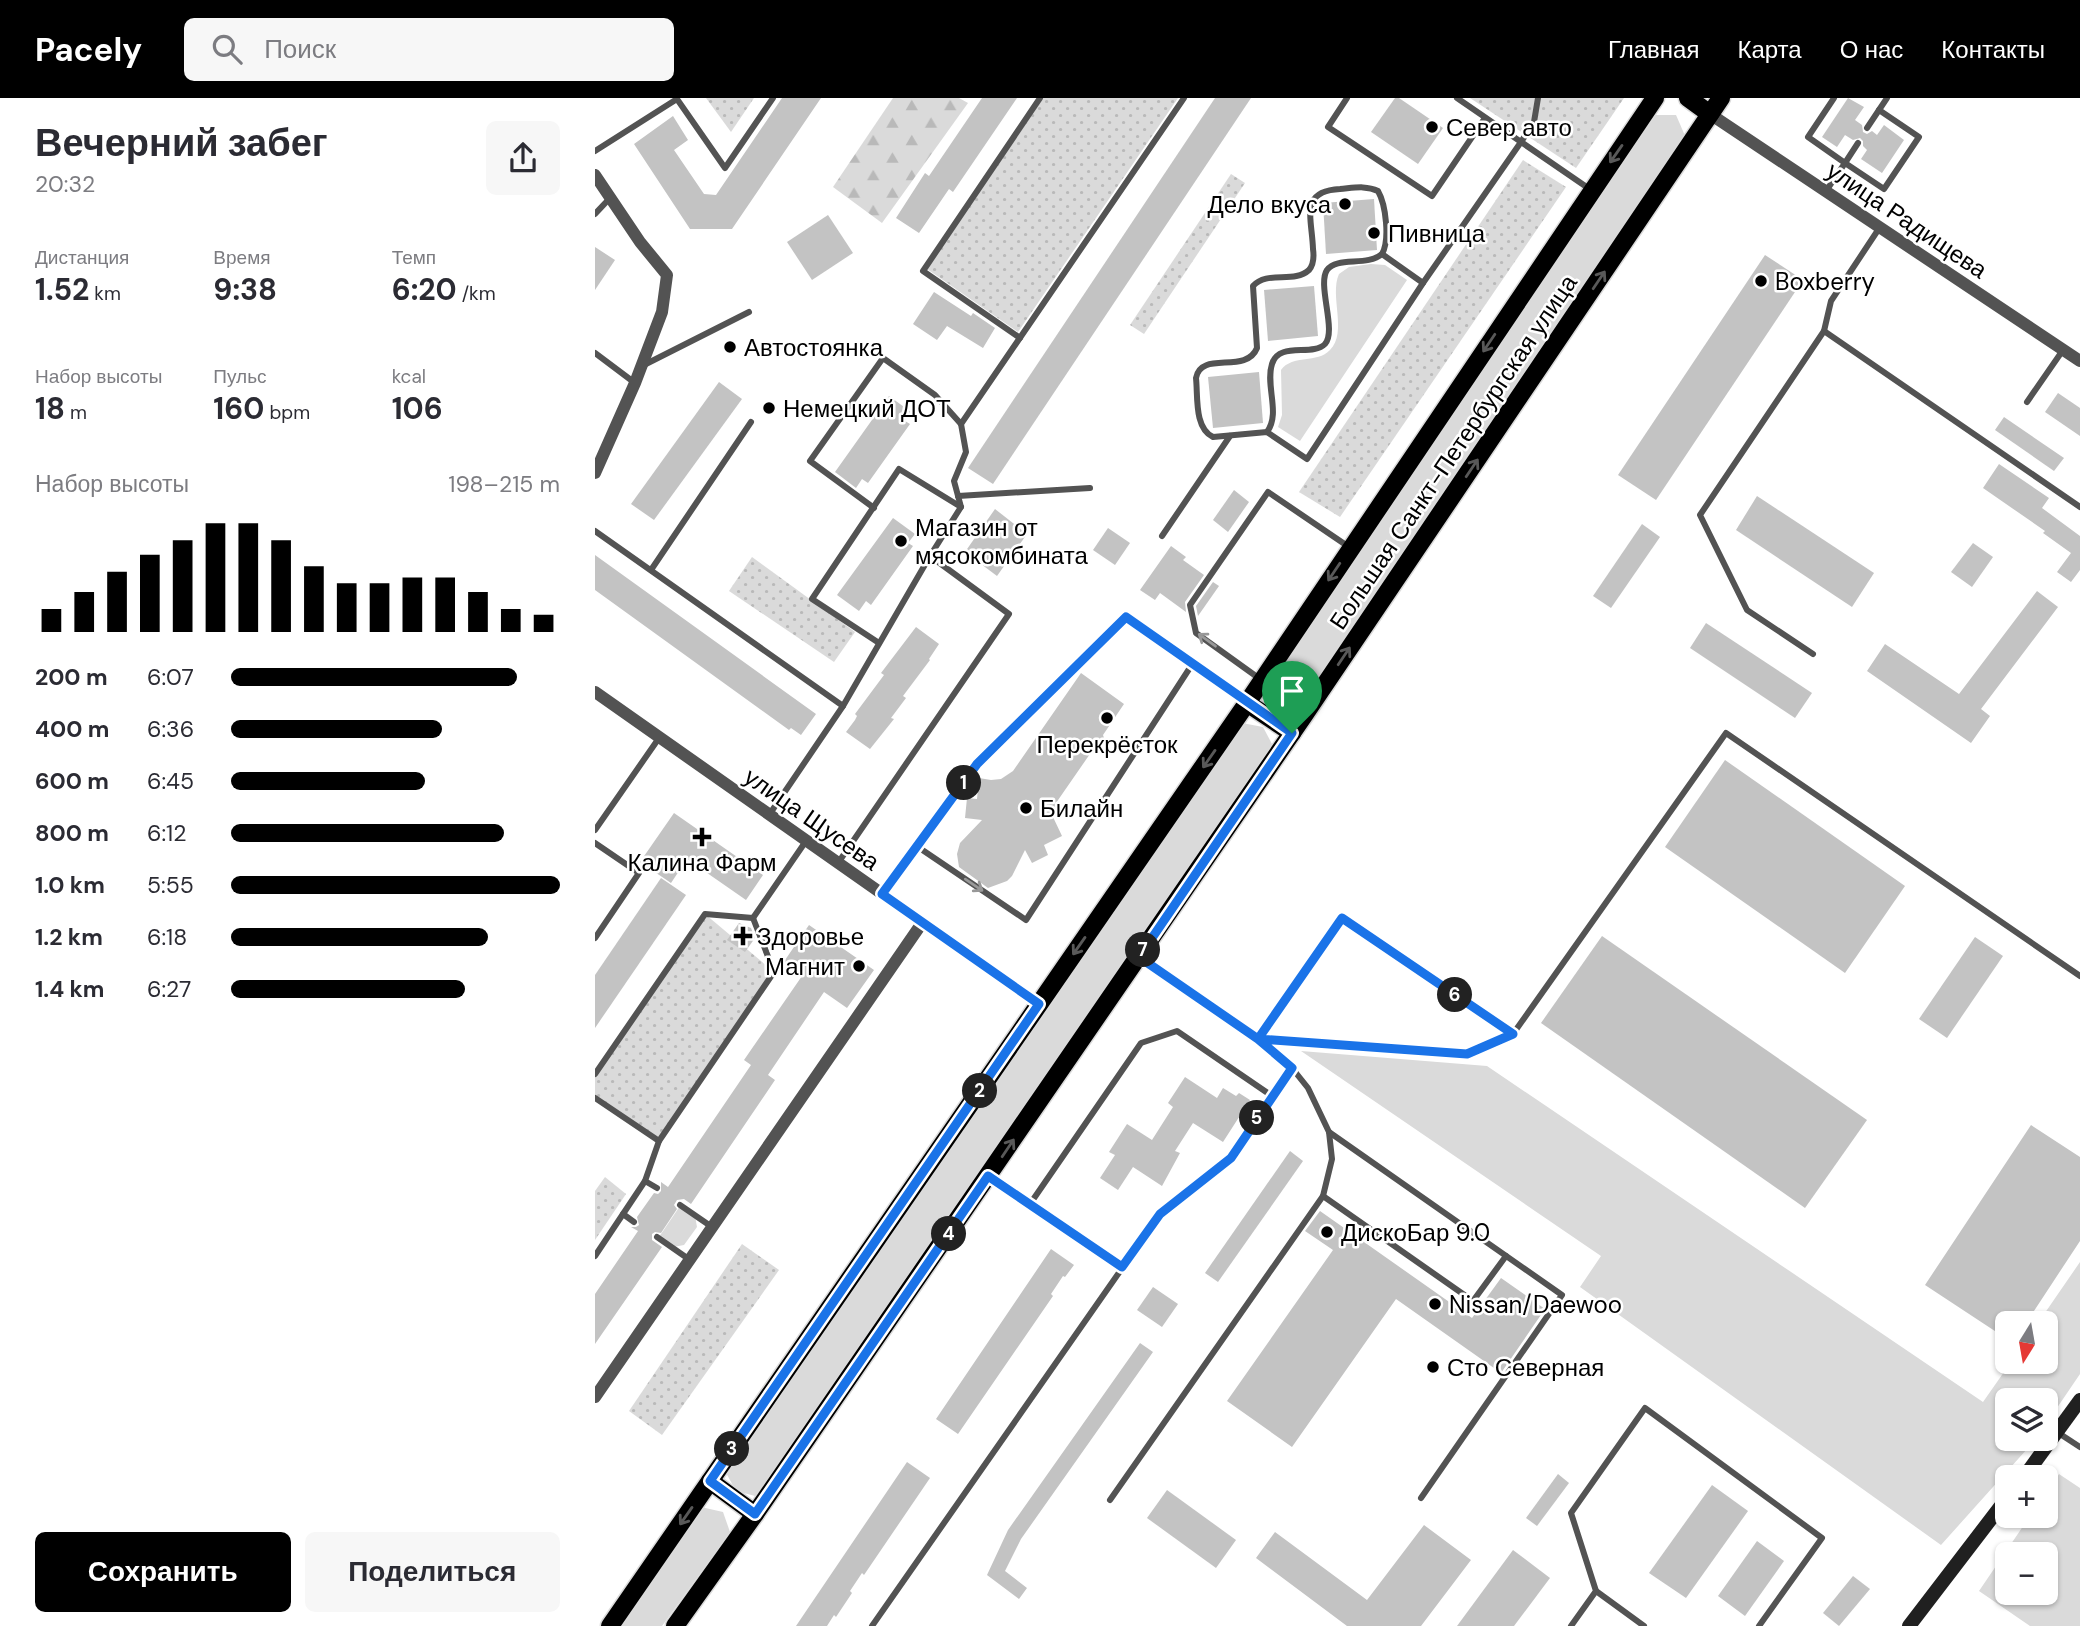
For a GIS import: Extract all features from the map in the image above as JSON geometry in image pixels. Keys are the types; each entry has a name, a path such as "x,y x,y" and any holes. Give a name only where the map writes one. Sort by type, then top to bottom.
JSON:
{"main road":[{"name":"Большая Санкт-Петербургская улица","path":"610,1626 1247,703 1654,98"},
{"path":"1688,98 1710,114"},
{"name":"Большая Санкт-Петербургская улица","path":"675,1626 1139,957 1721,98"},
{"path":"1247,703 1292,733"},
{"path":"2058,1431 2080,1399"},
{"path":"710,1481 755,1514"},
{"path":"1909,1626 1995,1513"}],"street":[{"name":"улица Радищева","path":"1710,114 2080,361"},
{"path":"595,175 640,242 667,275 662,313 635,383 595,473"},
{"name":"улица Щусева","path":"595,692 1039,1004"},
{"path":"595,1397 922,923"}],"lane":[{"path":"595,151 677,99 725,169 773,98"},
{"path":"1020,338 923,271 1040,98"},
{"path":"961,424 1184,98"},
{"path":"1347,98 1328,127 1432,196 1485,118"},
{"path":"1457,98 1591,190"},
{"path":"1267,432 1273,420 1270,374 1274,359 1286,352 1318,348 1326,344 1326,272 1337,263 1373,261 1382,254 1386,242 1384,205 1378,191 1365,187 1333,189 1321,191 1316,195 1311,204 1314,256 1311,267 1301,274 1262,279 1253,286 1257,348 1255,354 1247,360 1204,366 1196,378 1204,430 1213,437 1267,432 1307,459 1534,122 1538,98"},
{"path":"1834,98 1808,137 1884,189 1919,137 1879,110"},
{"path":"1867,128 1887,98"},
{"path":"1826,191 1858,143"},
{"path":"595,214 610,198"},
{"path":"1813,654 1747,610 1700,515 1824,331 1831,301 1880,228"},
{"path":"1382,254 1423,284"},
{"path":"642,366 749,312"},
{"path":"1824,331 2080,507"},
{"path":"2027,402 2063,350"},
{"path":"595,353 635,383"},
{"path":"769,815 843,706 961,507 954,481 966,453 961,424 935,395 883,358 810,461 874,508"},
{"path":"651,570 751,422"},
{"path":"1162,536 1230,436"},
{"path":"879,643 812,599 899,469 961,507"},
{"path":"958,496 1090,488"},
{"path":"1262,680 1196,633 1190,605 1268,492 1351,548"},
{"path":"595,531 843,706"},
{"path":"838,863 1009,614 930,556"},
{"path":"882,894 977,764 1126,617 1247,703"},
{"path":"918,847 1025,920 1192,663"},
{"path":"1258,1039 1467,1054 1513,1034 1725,733 2080,976"},
{"path":"595,830 659,738"},
{"path":"754,918 806,841"},
{"path":"595,843 639,873 595,938"},
{"path":"595,1074 705,914 754,918"},
{"path":"595,1256 645,1181 659,1141 774,972 754,918"},
{"path":"1258,1039 1342,918 1513,1034"},
{"path":"1111,1500 1323,1196 1332,1159 1329,1132 1308,1088 1292,1068 1258,1039 1139,957"},
{"path":"1030,1205 1141,1043 1178,1031 1272,1096"},
{"path":"872,1626 1160,1214 1231,1158 1292,1068"},
{"path":"595,1098 659,1141"},
{"path":"1329,1132 1562,1295 1420,1499"},
{"path":"988,1176 1122,1267"},
{"path":"645,1181 657,1188"},
{"path":"1323,1196 1473,1301 1506,1256"},
{"path":"680,1205 712,1227"},
{"path":"623,1214 634,1222"},
{"path":"657,1237 690,1260"},
{"path":"1644,1626 1596,1591 1571,1513 1645,1408 1822,1538 1759,1626"},
{"path":"2058,1433 2080,1447"},
{"path":"1571,1626 1596,1591"}],"green space":[{"path":"706,98 754,98 731,132"},
{"path":"893,98 959,98 968,103 882,223 833,187"},
{"path":"1043,98 1178,98 1018,332 927,269"},
{"path":"1470,98 1624,98 1576,168"},
{"path":"1651,115 1676,115 1686,138 1294,714 1273,709 1261,691"},
{"path":"1523,160 1566,187 1340,517 1299,492"},
{"path":"1231,174 1245,183 1144,334 1130,325"},
{"path":"1385,265 1407,280 1300,441 1278,427 1282,415 1281,370 1292,362 1319,357 1330,350 1338,334 1336,283 1339,274 1349,267"},
{"path":"752,557 855,632 834,662 729,591"},
{"path":"1242,723 1263,727 1273,746 759,1497 736,1491 725,1471"},
{"path":"705,914 774,972 659,1141 595,1098 595,1074"},
{"path":"1301,1051 1487,1066 1983,1402 2003,1374 2058,1374 2058,1311 2046,1311 2080,1262 2080,1374 2058,1406 2058,1388 1995,1388 1995,1451 2025,1451 2013,1465 1995,1465 1995,1485 1941,1545 1580,1287 1601,1256"},
{"path":"605,1177 626,1194 595,1240 595,1191"},
{"path":"680,1206 695,1216 697,1227 684,1245 673,1247 659,1237"},
{"path":"742,1244 779,1270 662,1435 629,1411"},
{"path":"2059,1474 2080,1488 2080,1626 2030,1626 1999,1605 2058,1605 2058,1542 2012,1542 2022,1528 2058,1528"},
{"path":"701,1507 723,1512 730,1532 662,1626 620,1626"},
{"path":"1995,1567 1995,1602 1979,1591"}],"building":[{"path":"782,98 821,98 732,229 690,229 634,144 673,116 688,140 674,150 704,194 716,195"},
{"path":"982,98 1017,98 953,192 949,189 919,233 896,218 925,173 929,176"},
{"path":"1215,98 1251,98 993,484 968,468"},
{"path":"1395,98 1399,98 1443,128 1418,164 1371,132"},
{"path":"1848,98 1864,107 1855,120 1862,125 1863,132 1867,134 1872,131 1877,135 1884,125 1904,140 1882,173 1861,159 1867,150 1860,138 1853,140 1845,135 1837,147 1822,137"},
{"path":"1374,199 1377,250 1326,254 1323,203"},
{"path":"828,215 853,253 812,280 787,242"},
{"path":"595,247 615,260 595,290"},
{"path":"1765,255 1803,280 1656,500 1618,475"},
{"path":"1314,286 1318,336 1268,341 1264,290"},
{"path":"934,292 995,328 983,348 947,326 937,340 913,324"},
{"path":"1259,372 1263,423 1213,428 1208,377"},
{"path":"719,382 742,399 654,520 631,504"},
{"path":"2058,393 2080,408 2080,436 2045,412"},
{"path":"889,396 911,412 905,421 910,424 868,483 862,479 856,488 835,472"},
{"path":"2004,417 2064,458 2054,471 1995,430"},
{"path":"1999,464 2049,498 2042,508 2080,536 2080,570 2071,582 2057,572 2071,553 2043,533 2045,531 1983,488"},
{"path":"1234,490 1249,502 1228,532 1213,520"},
{"path":"1757,496 1874,573 1852,607 1736,530"},
{"path":"995,509 1027,534 997,576 965,552"},
{"path":"893,518 915,534 908,543 913,546 871,605 866,601 859,611 837,595"},
{"path":"1642,524 1660,537 1611,608 1593,596"},
{"path":"1108,528 1130,543 1115,565 1093,550"},
{"path":"1973,543 1993,557 1972,587 1951,572"},
{"path":"1171,546 1186,557 1183,560 1204,575 1185,602 1186,612 1160,593 1155,600 1140,590"},
{"path":"595,555 816,714 801,735 791,728 789,730 595,590"},
{"path":"1213,582 1219,586 1198,616 1196,606"},
{"path":"2037,591 2058,607 1981,709 1990,716 1971,743 1867,671 1885,644 1959,694"},
{"path":"1706,623 1812,693 1795,718 1690,648"},
{"path":"916,627 939,644 903,696 906,698 891,718 894,719 870,749 846,732 857,716 855,714 884,675 881,673"},
{"path":"1081,673 1124,704 1103,735 1103,746 1092,751 1056,803 1053,817 1062,836 1044,845 1048,855 1032,863 1025,850 1012,876 1007,881 988,888 959,867 957,854 960,843 982,820 965,818 967,798 977,799 979,778 1001,779 1013,771"},
{"path":"1725,760 1905,886 1845,973 1665,847"},
{"path":"674,813 763,875 746,900 687,859 671,883 640,862"},
{"path":"661,878 686,895 595,1028 595,975"},
{"path":"739,923 751,928 755,938 745,952 727,940"},
{"path":"809,925 874,970 847,1008 824,992 768,1075 775,1080 691,1204 684,1199 677,1200 674,1205 677,1209 661,1233 652,1234 652,1240 662,1247 595,1344 595,1294 638,1231 631,1227 639,1225 637,1217 654,1193 661,1191 661,1182 668,1187 751,1065 744,1060 802,976 783,963"},
{"path":"1602,936 1867,1120 1805,1208 1541,1023"},
{"path":"1975,937 2003,956 1947,1038 1919,1019"},
{"path":"1185,1077 1217,1098 1223,1088 1250,1100 1223,1142 1193,1123 1175,1151 1180,1153 1162,1186 1133,1167 1118,1190 1100,1178 1115,1155 1109,1152 1127,1124 1152,1140 1173,1107 1168,1103"},
{"path":"2031,1125 2080,1157 2080,1241 2034,1311 1995,1311 1995,1331 1925,1285"},
{"path":"1290,1151 1303,1161 1218,1282 1205,1273"},
{"path":"1320,1211 1472,1318 1501,1278 1545,1309 1501,1373 1396,1299 1292,1447 1227,1401 1333,1250 1305,1231"},
{"path":"1051,1249 1074,1265 1065,1277 1063,1276 1051,1294 1053,1296 958,1434 936,1419"},
{"path":"1153,1287 1178,1304 1162,1327 1137,1310"},
{"path":"1140,1343 1153,1352 1021,1539 1005,1571 1027,1588 1019,1599 987,1575 1008,1530"},
{"path":"907,1462 930,1478 864,1575 862,1573 836,1617 834,1615 827,1626 796,1626"},
{"path":"1558,1474 1569,1483 1537,1526 1526,1518"},
{"path":"1712,1485 1748,1511 1686,1598 1649,1573"},
{"path":"1167,1490 1236,1540 1216,1568 1147,1518"},
{"path":"1424,1525 1471,1560 1421,1626 1347,1626 1256,1558 1275,1532 1367,1600"},
{"path":"1757,1541 1784,1561 1745,1616 1718,1596"},
{"path":"1513,1550 1550,1578 1514,1626 1457,1626"},
{"path":"1853,1576 1870,1589 1839,1626 1823,1613"}],"place":[{"name":"Север авто","path":"1432,127"},
{"name":"Дело вкуса","path":"1345,204"},
{"name":"Пивница","path":"1374,233"},
{"name":"Boxberry","path":"1761,281"},
{"name":"Автостоянка","path":"730,347"},
{"name":"Немецкий ДОТ","path":"769,408"},
{"name":"Магазин от мясокомбината","path":"901,541"},
{"name":"Перекрёсток","path":"1107,718"},
{"name":"Билайн","path":"1026,808"},
{"name":"Калина Фарм","path":"702,837"},
{"name":"Здоровье","path":"743,936"},
{"name":"Магнит","path":"859,966"},
{"name":"ДискоБар 9.0","path":"1327,1232"},
{"name":"Nissan/Daewoo","path":"1435,1304"},
{"name":"Сто Северная","path":"1433,1367"}],"route":[{"path":"1292,733 1126,617 977,764 882,894 1039,1004 710,1481 755,1514 988,1176 1122,1267 1160,1214 1231,1158 1292,1068 1258,1039 1467,1054 1513,1034 1342,918 1258,1039 1139,957 1292,733"}]}
